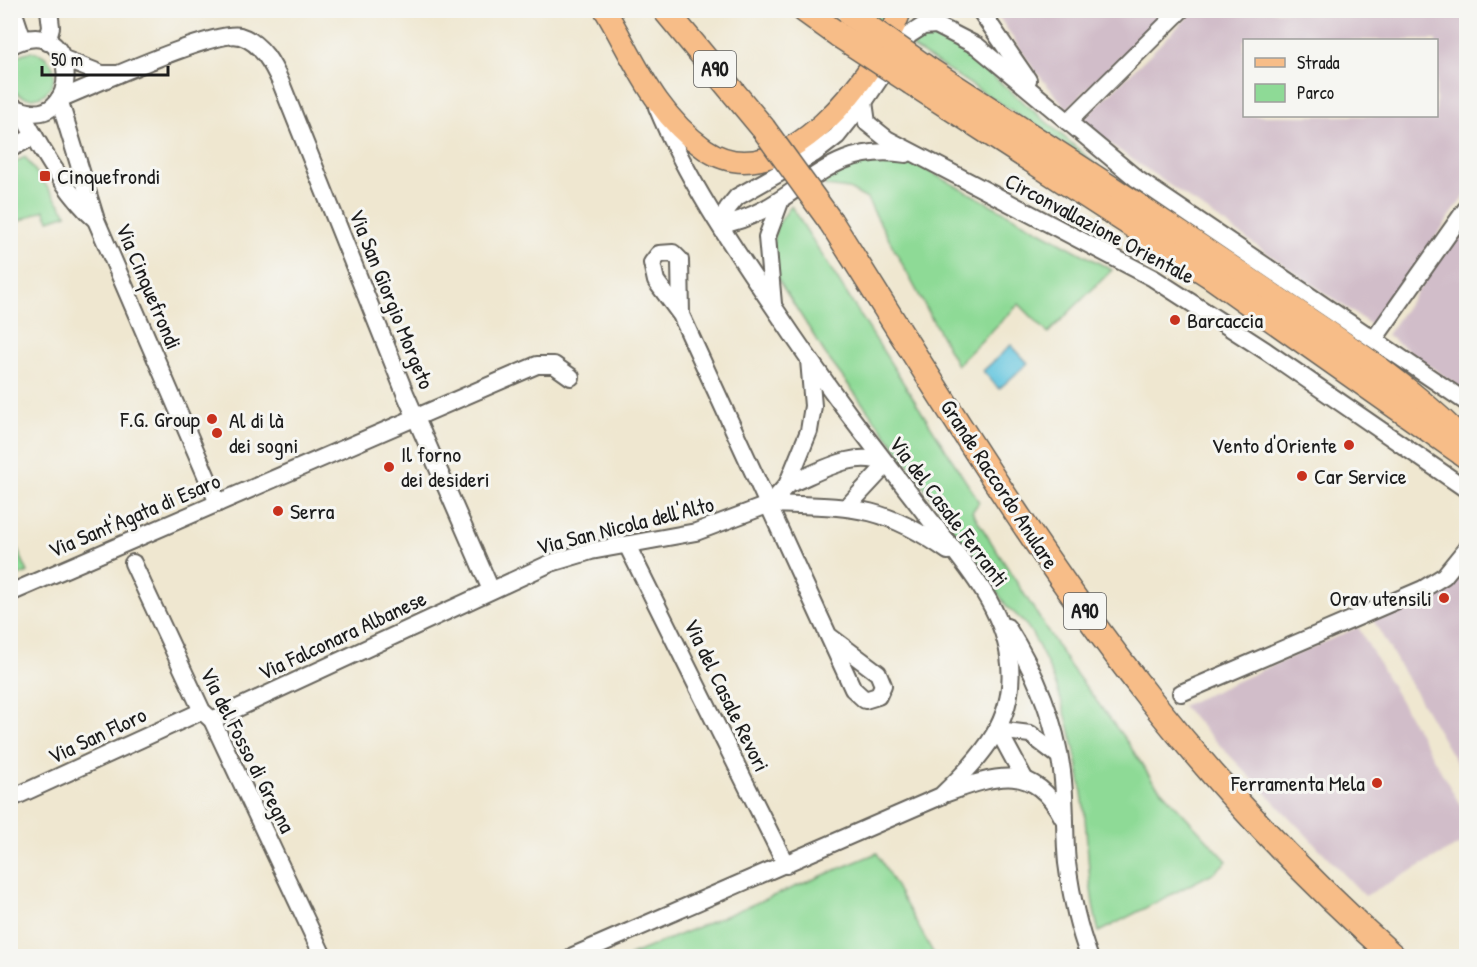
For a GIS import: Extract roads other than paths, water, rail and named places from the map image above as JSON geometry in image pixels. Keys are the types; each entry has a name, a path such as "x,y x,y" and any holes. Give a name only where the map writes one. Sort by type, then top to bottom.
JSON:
{"highway":[{"name":"Grande Raccordo Anulare","path":"665,10 763,128 831,222 990,472 1138,684 1272,841 1393,957"},
{"path":"804,10 846,21 920,76 1467,456"},
{"path":"920,76 1167,224 1376,366 1420,399 1467,444"}],"main road":[{"path":"605,10 653,98 695,141 712,153 734,162 767,158 804,139 834,112 878,54 901,10"}],"street":[{"path":"14,10 17,43 46,42 58,50 64,60 67,81 59,99 96,220"},
{"path":"46,42 51,27 49,10"},
{"path":"980,10 1040,98"},
{"path":"1068,122 1181,10"},
{"path":"720,225 733,201 827,145 848,124 905,39 920,28 931,24 945,27 977,46 1137,179 1467,402"},
{"name":"Via San Giorgio Morgeto","path":"122,74 206,40 240,36 263,52 282,83 416,417 491,590"},
{"path":"64,60 102,74 122,74"},
{"path":"15,108 38,111 59,99 122,74"},
{"name":"Via del Casale Ferranti","path":"573,957 941,796 981,756 998,730 1009,690 1010,663 991,604 961,560 809,359 774,307 720,225 676,151 653,98"},
{"name":"Circonvallazione Orientale","path":"864,102 865,118 870,126 916,155 1153,278 1266,351 1467,489"},
{"name":"Via Cinquefrondi","path":"15,108 80,207 96,220 218,503"},
{"path":"10,149 34,136"},
{"path":"720,225 745,219 780,202 825,168 850,156 875,151 916,155"},
{"path":"774,307 767,244 771,224 780,202"},
{"path":"1375,338 1467,209"},
{"path":"681,315 829,636"},
{"path":"770,504 787,485 803,449 811,422 813,406 809,359"},
{"name":"Via Sant'Agata di Esaro","path":"10,593 537,365 554,364 571,377"},
{"path":"787,485 853,459 869,458 887,464 847,507"},
{"path":"770,504 870,510 915,528 961,560"},
{"name":"Via San Nicola dell'Alto","path":"491,590 563,559 627,544 696,532 770,504"},
{"name":"Via del Casale Revori","path":"627,544 786,865"},
{"path":"1181,693 1423,589 1444,576 1467,549"},
{"name":"Via del Fosso di Gregna","path":"133,563 323,957"},
{"name":"Via Falconara Albanese","path":"207,716 234,710 491,590"},
{"path":"991,604 1028,660 1052,722 1059,756 1067,864 1076,915 1089,957"},
{"name":"Via San Floro","path":"10,799 207,716"},
{"path":"998,730 1023,731 1034,736 1059,756"},
{"path":"998,730 1024,778 1047,794 1065,821"},
{"path":"941,796 998,777 1024,778"}],"water":[{"path":"1011,345 1028,363 999,389 983,371"}],"place":[{"name":"Cinquefrondi","path":"45,176"},
{"name":"Barcaccia","path":"1175,320"},
{"name":"F.G. Group","path":"212,419"},
{"name":"Al di là dei sogni","path":"217,433"},
{"name":"Vento d'Oriente","path":"1349,445"},
{"name":"Il forno dei desideri","path":"389,467"},
{"name":"Car Service","path":"1302,476"},
{"name":"Serra","path":"278,511"},
{"name":"Orav utensili","path":"1444,598"},
{"name":"Ferramenta Mela","path":"1377,783"}]}
